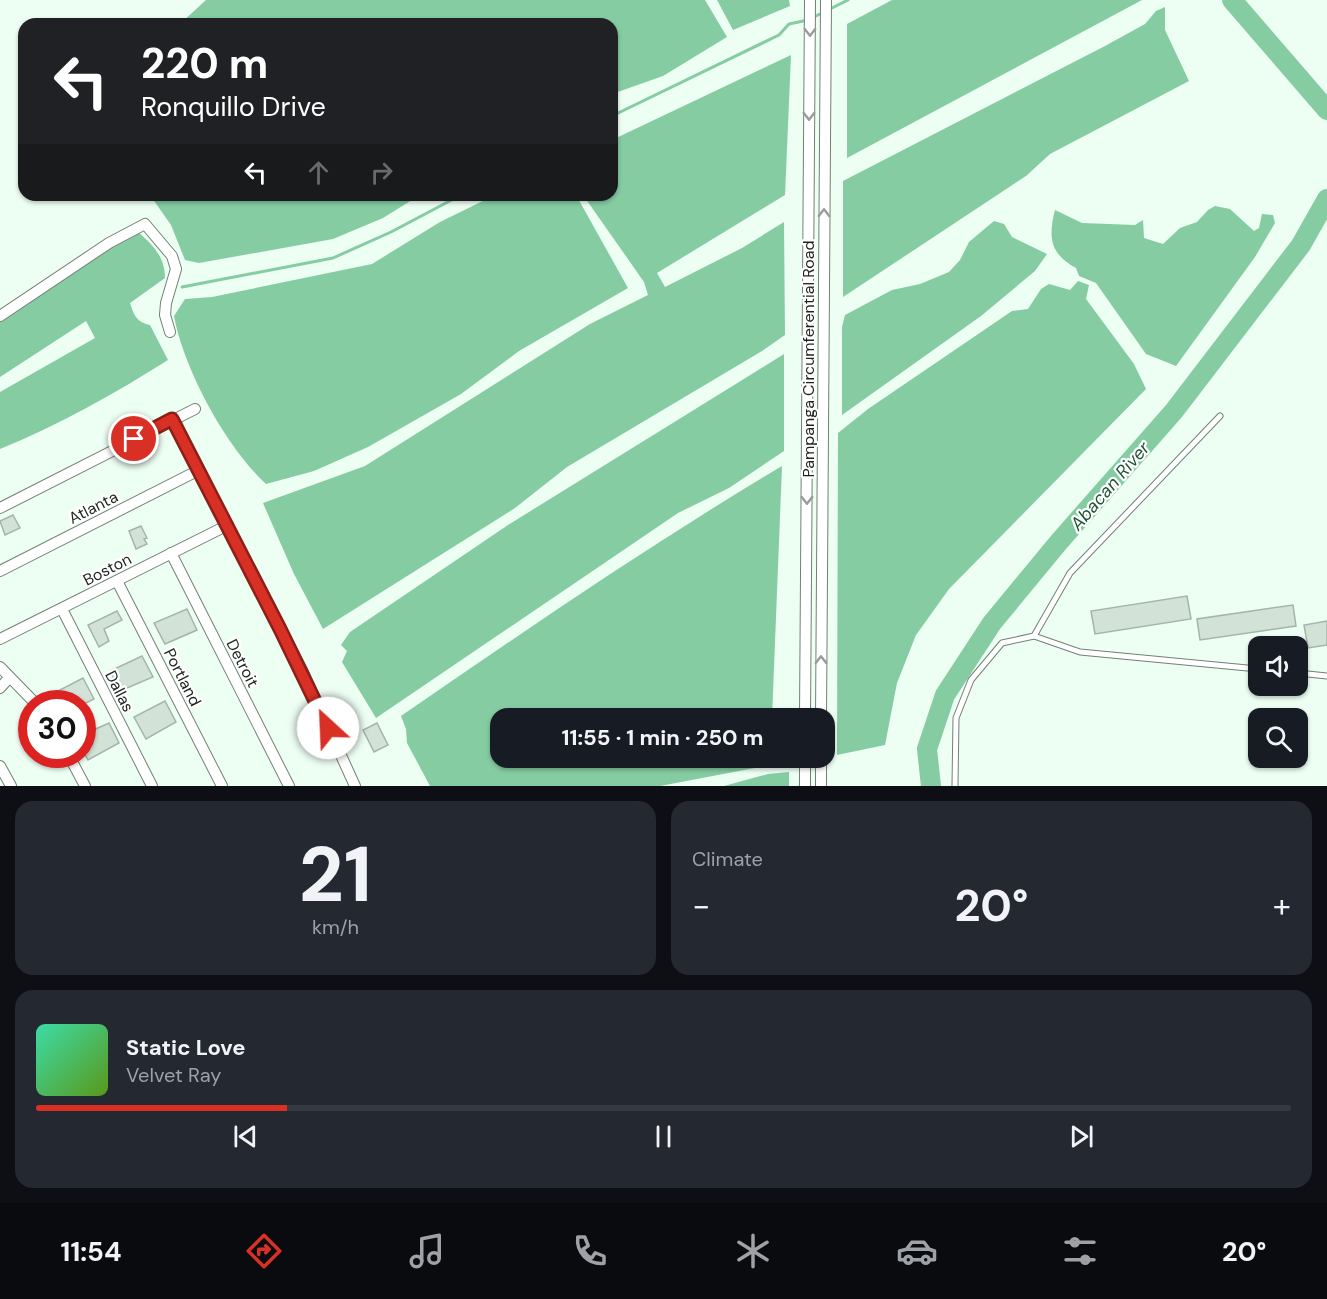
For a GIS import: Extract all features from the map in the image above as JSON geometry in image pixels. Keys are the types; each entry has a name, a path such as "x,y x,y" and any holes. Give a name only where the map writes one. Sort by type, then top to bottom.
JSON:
{"street":[{"name":"Pampanga Circumferential Road","path":"821,708 826,0"},
{"name":"Pampanga Circumferential Road","path":"805,708 810,3"},
{"path":"0,316 109,243 145,224 166,247 176,269 166,303 165,315 170,332"},
{"path":"0,508 195,409"},
{"path":"172,419 302,670 355,786"},
{"name":"Atlanta","path":"0,571 199,470"},
{"name":"Boston","path":"0,639 228,525"},
{"name":"Detroit","path":"171,554 289,786"},
{"name":"Portland","path":"117,581 222,786"},
{"name":"Dallas","path":"62,609 152,786"},
{"path":"0,667 21,690"},
{"path":"0,688 9,678"},
{"path":"0,766 10,786"},
{"path":"75,768 85,786"},
{"path":"805,768 805,786"},
{"path":"820,786 821,768"}],"lane":[{"path":"1034,636 1070,573 1220,416"},
{"path":"955,786 956,718 971,680 1002,643 1034,636 1080,652 1248,668"},
{"path":"1308,674 1327,676"}],"shaded area":[{"path":"206,0 705,0 727,37 663,76 618,92 618,18 186,18"},
{"path":"717,0 789,0 790,6 733,30"},
{"path":"892,0 1142,0 847,158 847,24"},
{"path":"1165,7 1165,30 1189,81 1050,154 1026,176 843,297 843,181 1105,46 1145,24 1156,11"},
{"path":"791,55 785,195 657,273 665,287 742,248 784,222 785,335 567,467 515,508 323,629 294,574 263,503 365,466 590,324 648,295 644,282 587,201 618,201 618,137"},
{"path":"154,201 410,201 383,218 333,239 199,263 185,260 171,225"},
{"path":"483,201 579,201 628,288 519,351 461,394 368,447 314,471 266,484 236,450 197,383 179,337 174,316 185,299 212,297 372,264 440,222"},
{"path":"1215,206 1230,209 1254,231 1259,228 1262,214 1273,215 1275,223 1255,257 1176,366 1146,354 1096,283 1079,276 1076,268 1061,257 1053,244 1052,228 1055,210 1082,223 1135,225 1143,220 1144,238 1163,244 1180,228 1197,222"},
{"path":"994,221 1004,224 1012,237 1047,254 1035,271 981,316 842,415 842,327 845,315 892,290 920,284 949,272 960,260 969,242"},
{"path":"138,232 157,252 163,264 165,278 130,303 137,318 150,325 168,360 86,408 0,449 0,392 95,338 86,321 0,377 0,321 84,263"},
{"path":"1078,281 1089,285 1086,299 1134,364 1146,389 949,589 916,635 897,683 885,745 837,755 838,433 868,409 1012,311 1028,309 1041,289 1049,284 1070,290"},
{"path":"784,354 784,451 729,488 678,513 376,718 342,662 347,651 341,645 350,632 508,525"},
{"path":"782,466 772,708 490,708 490,768 755,768 660,786 430,786 407,743 406,729 401,716 637,557"},
{"path":"789,772 789,786 724,786 768,774"}],"building":[{"path":"13,515 20,528 5,535 0,521"},
{"path":"141,526 147,538 144,539 147,544 136,549 129,531"},
{"path":"1187,596 1191,619 1095,634 1091,611"},
{"path":"1293,605 1296,626 1200,640 1197,619"},
{"path":"187,609 197,630 165,644 154,623"},
{"path":"117,611 122,620 104,629 109,641 99,647 88,625"},
{"path":"1327,621 1327,645 1308,648 1308,636 1306,636 1304,625"},
{"path":"142,656 153,677 120,691 110,671"},
{"path":"83,678 89,690 60,690"},
{"path":"165,701 176,722 146,739 134,717"},
{"path":"109,723 119,743 96,756 96,729"},
{"path":"377,723 388,745 374,752 363,730"}],"waterway":[{"path":"814,17 848,0"},
{"name":"Abacan River","path":"1232,0 1327,110"},
{"path":"618,113 779,35 789,24 808,20"},
{"name":"Abacan River","path":"931,786 927,749 945,695 992,623 1058,543 1174,411 1301,245 1327,199"},
{"path":"182,287 333,258 391,232 450,201"}],"route":[{"path":"134,439 172,419 302,670 328,728"}]}
